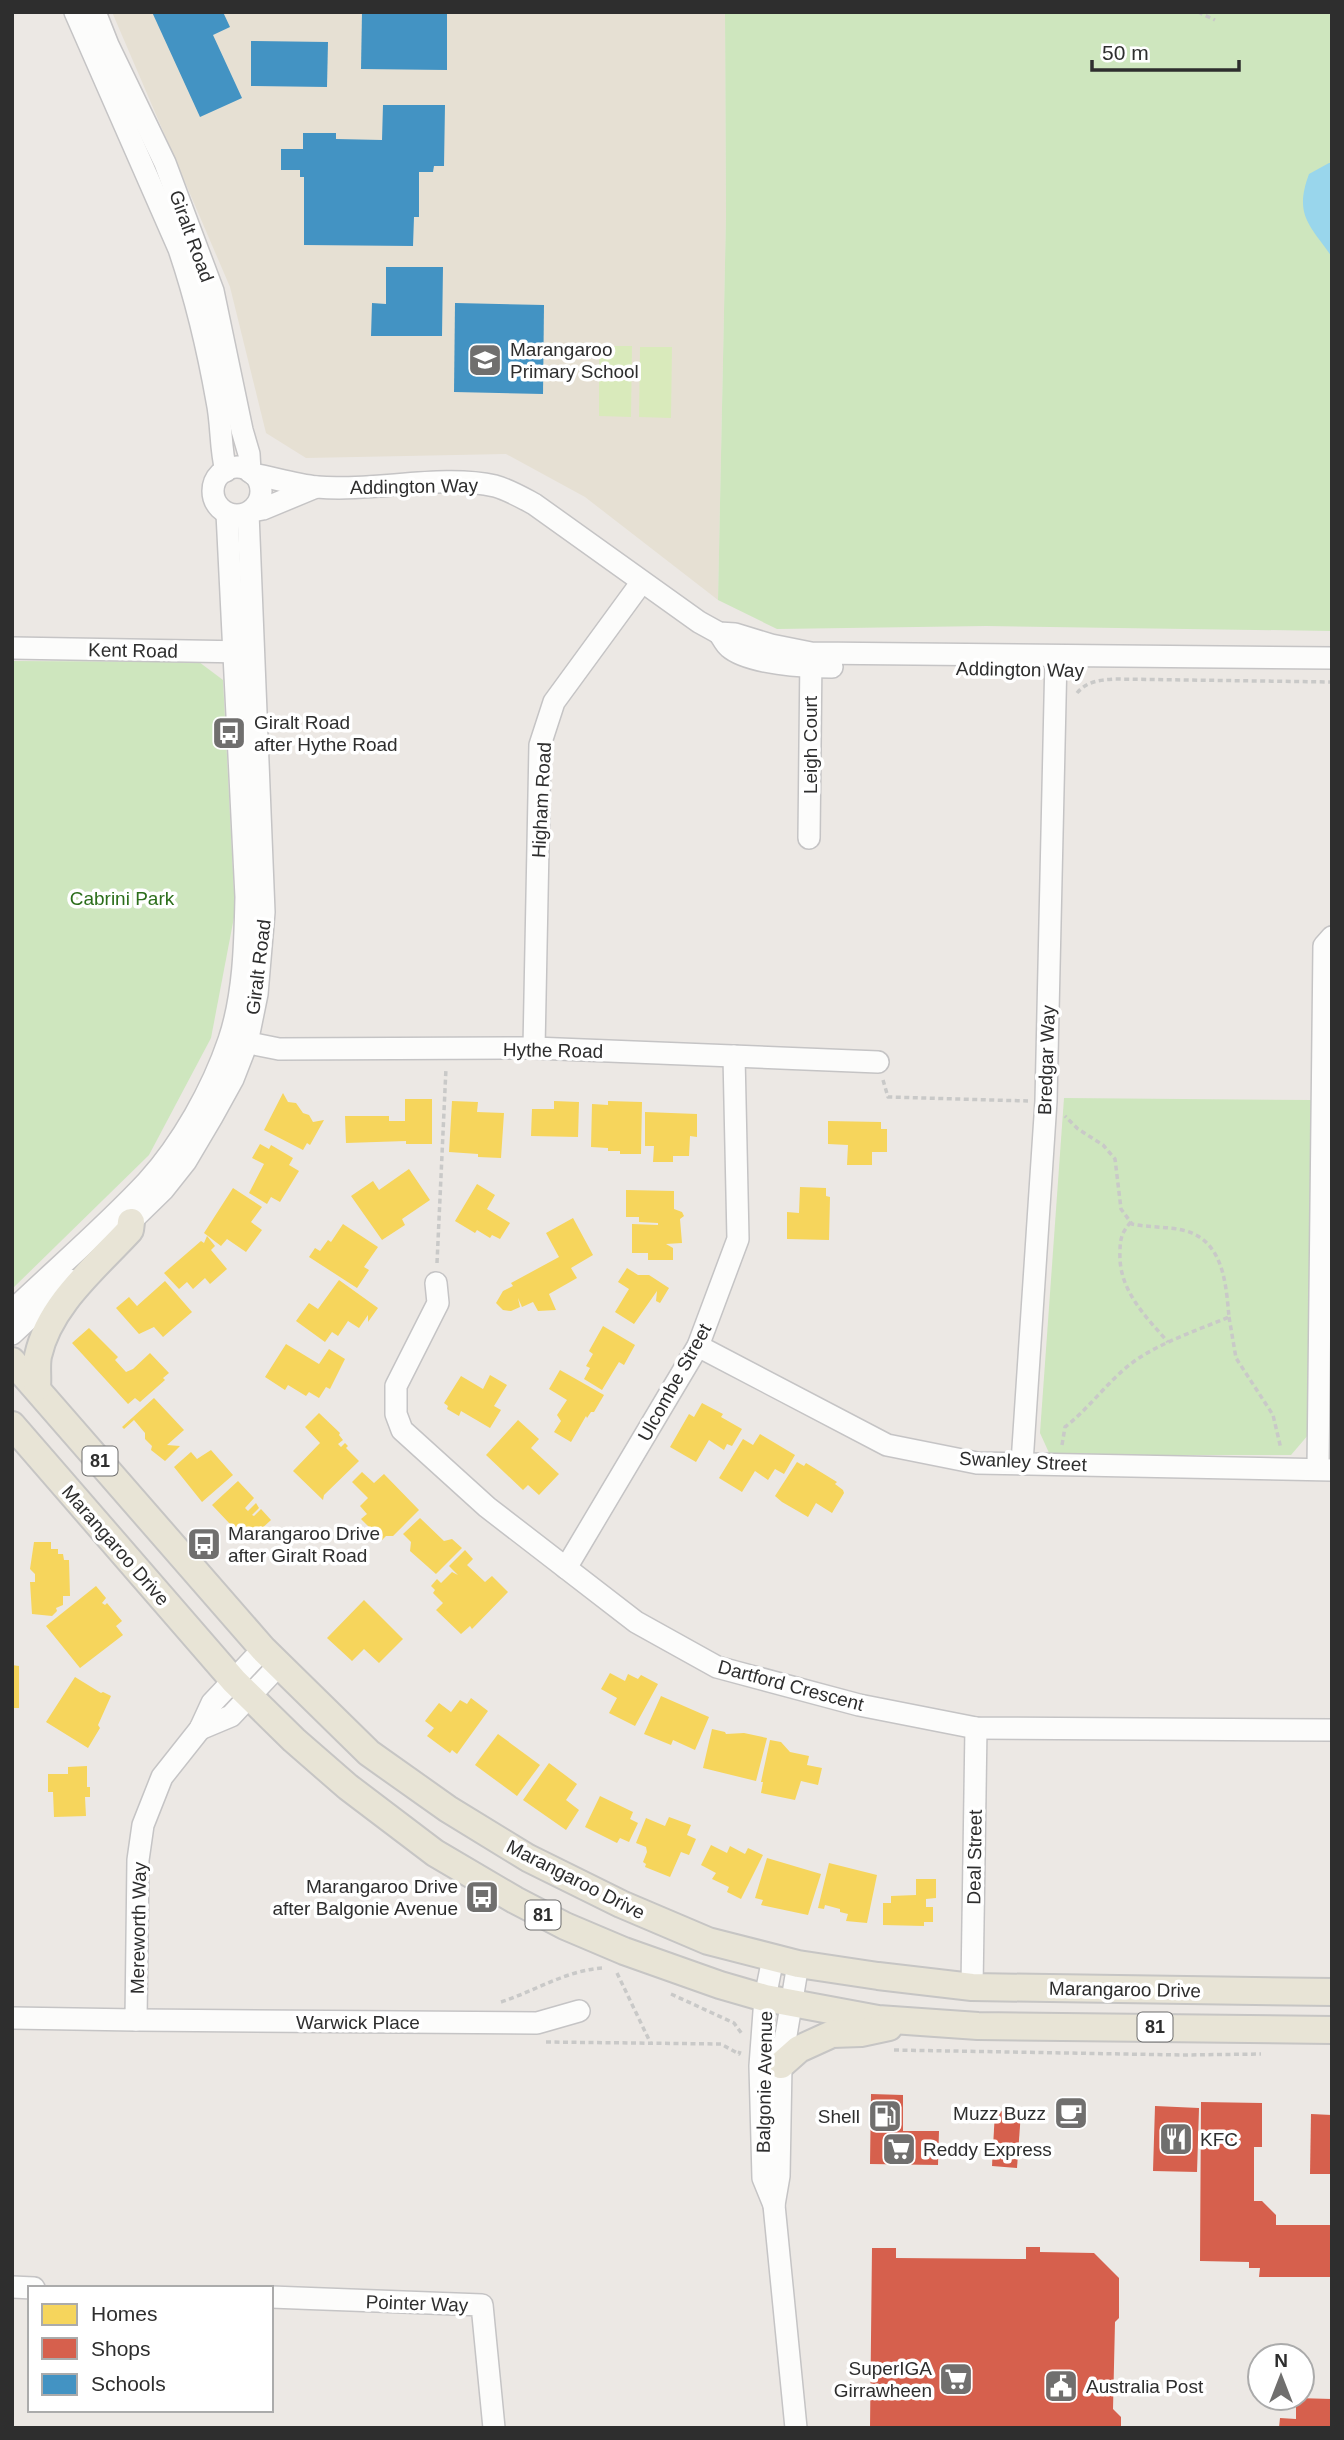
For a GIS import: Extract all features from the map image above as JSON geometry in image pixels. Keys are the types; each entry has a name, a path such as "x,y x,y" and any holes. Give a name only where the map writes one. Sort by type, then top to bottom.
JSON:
{"main road":[{"path":"37,1388 38,1358 52,1319 63,1303 130,1230 131,1222"},
{"name":"Marangaroo Drive","path":"12,1361 271,1657 369,1753 448,1809 528,1858 621,1904 708,1941 785,1961 972,1987 1332,1992"},
{"name":"Marangaroo Drive","path":"12,1425 241,1689 348,1787 435,1853 514,1900 565,1926 624,1951 720,1985 778,2000 878,2019 978,2026 1332,2030"},
{"path":"781,2065 799,2049 832,2034 861,2033 915,2022"}],"street":[{"name":"Giralt Road","path":"75,12 175,239 192,289 218,403 222,457 226,471"},
{"name":"Giralt Road","path":"95,12 165,163 213,291 252,473"},
{"path":"238,468 252,473 259,481 259,501 242,512 216,503 214,492 218,478 226,471 238,468"},
{"name":"Addington Way","path":"252,473 316,487 457,482 496,486 534,504 699,622 719,633 735,634 811,660 1056,663 1332,672"},
{"name":"Addington Way","path":"242,512 263,509 316,487"},
{"name":"Giralt Road","path":"12,1335 163,1191 186,1161 233,1079 238,1041 237,1006 243,960 246,897 242,512"},
{"name":"Higham Road","path":"534,1048 540,745 554,702 642,583"},
{"name":"Kent Road","path":"12,648 243,652"},
{"name":"Addington Way","path":"1056,663 1332,658"},
{"name":"Leigh Court","path":"810,838 811,660"},
{"name":"Bredgar Way","path":"1022,1463 1054,1106 1056,663"},
{"path":"1325,1469 1324,946 1332,937"},
{"name":"Giralt Road","path":"12,1311 147,1181 194,1115 238,1041"},
{"name":"Hythe Road","path":"238,1041 279,1049 534,1048 878,1062"},
{"name":"Ulcombe Street","path":"566,1568 698,1346 738,1239 734,1056"},
{"name":"Dartford Crescent","path":"436,1283 438,1303 396,1386 396,1413 402,1430 487,1507 636,1622 718,1667 859,1705 976,1728 1332,1730"},
{"name":"Swanley Street","path":"698,1346 887,1445 978,1462 1325,1469"},
{"name":"Mereworth Way","path":"12,2018 136,2020 138,1860 143,1825 162,1777 200,1730 231,1716 241,1689 271,1657"},
{"name":"Deal Street","path":"972,1987 976,1728"},
{"name":"Balgonie Avenue","path":"774,2205 763,2178 760,2066 778,2000 785,1961"},
{"name":"Balgonie Avenue","path":"778,2000 781,2065 779,2176 774,2205 796,2428"},
{"name":"Warwick Place","path":"136,2020 537,2023 579,2011"},
{"name":"Pointer Way","path":"273,2297 482,2305 494,2428"}],"path":[{"path":"1198,12 1214,20"},
{"path":"1074,701 1078,690 1098,680 1332,681"},
{"path":"436,1283 447,1048"},
{"path":"878,1062 888,1097 1054,1106 1077,1129 1102,1145 1115,1159 1121,1209 1130,1222 1146,1227 1187,1231 1203,1238 1225,1272 1236,1358 1273,1415 1283,1455 1283,1469"},
{"path":"1130,1222 1122,1232 1119,1260 1121,1275 1134,1300 1168,1342"},
{"path":"1060,1464 1065,1427 1088,1408 1109,1383 1135,1361 1168,1342 1230,1317"},
{"path":"602,1962 626,1973"},
{"path":"490,2005 530,1993 554,1980 587,1969 614,1968"},
{"path":"614,1968 652,2044"},
{"path":"662,1990 734,2023 745,2038"},
{"path":"540,2042 721,2045 739,2054 742,2046"}],"shaded area":[{"name":"Marangaroo Primary School","path":"112,12 725,12 726,215 718,600 585,497 506,454 306,458 266,433 230,287"}],"green space":[{"path":"725,12 1332,12 1332,631 986,626 777,629 718,600 726,215"},
{"path":"599,346 632,346 631,417 599,416"},
{"path":"640,347 672,347 671,418 639,417"},
{"name":"Cabrini Park","path":"12,661 199,662 223,680 235,912 211,1038 149,1155 12,1289"},
{"path":"1064,1098 1312,1100 1309,1434 1291,1455 1050,1455 1040,1433"}],"water":[{"path":"1332,163 1332,257 1306,218 1303,200 1309,174"}],"building: Homes":[{"path":"283,1093 288,1102 296,1103 313,1122 324,1120 310,1145 307,1143 303,1150 264,1130"},
{"path":"405,1099 432,1099 432,1144 406,1144 406,1141 346,1143 345,1116 389,1116 389,1121 405,1121"},
{"path":"452,1101 478,1102 477,1112 504,1113 501,1158 449,1152"},
{"path":"554,1101 579,1102 578,1137 531,1136 532,1109 554,1109"},
{"path":"608,1101 642,1102 641,1154 620,1154 620,1151 608,1151 608,1148 591,1147 592,1104 608,1105"},
{"path":"645,1112 697,1114 697,1137 690,1136 689,1156 673,1156 673,1162 653,1162 654,1146 645,1146"},
{"path":"828,1121 881,1122 881,1129 887,1129 887,1152 872,1152 872,1165 847,1165 848,1145 828,1144"},
{"path":"260,1144 269,1149 271,1145 293,1158 289,1165 299,1171 280,1202 271,1197 267,1204 249,1193 264,1164 252,1158"},
{"path":"409,1169 430,1200 402,1219 405,1225 382,1240 351,1196 373,1181 379,1190"},
{"path":"477,1184 495,1195 487,1209 510,1223 500,1239 492,1235 490,1238 477,1230 475,1233 455,1221"},
{"path":"800,1187 826,1188 826,1196 830,1197 829,1240 787,1239 787,1212 799,1213"},
{"path":"233,1188 262,1207 251,1222 262,1230 246,1252 227,1239 221,1246 204,1233"},
{"path":"626,1190 674,1191 674,1209 682,1212 684,1216 680,1219 682,1243 666,1244 673,1248 673,1260 648,1260 648,1253 632,1253 632,1224 658,1223 639,1222 639,1217 626,1217"},
{"path":"573,1218 593,1255 571,1268 577,1278 549,1294 556,1310 538,1311 533,1302 522,1307 518,1298 520,1307 511,1311 503,1310 496,1303 503,1291 513,1286 511,1283 559,1257 546,1233"},
{"path":"343,1224 378,1247 364,1267 369,1270 357,1288 309,1257 315,1248 320,1251 328,1240 331,1242"},
{"path":"207,1236 215,1246 211,1250 227,1269 210,1284 205,1278 193,1289 187,1282 179,1289 164,1273 201,1241 204,1243"},
{"path":"627,1268 638,1275 649,1275 669,1288 660,1303 656,1301 657,1291 634,1324 615,1312 629,1289 618,1282"},
{"path":"339,1280 378,1308 368,1322 368,1315 359,1328 348,1321 338,1336 332,1332 325,1342 296,1321 309,1303 318,1309"},
{"path":"165,1281 192,1312 163,1337 154,1327 139,1334 116,1308 129,1297 137,1306"},
{"path":"603,1326 635,1345 624,1365 619,1362 602,1390 584,1379 590,1368 586,1366 593,1354 589,1351"},
{"path":"89,1328 118,1357 115,1360 126,1372 150,1353 169,1373 163,1378 165,1380 140,1402 135,1398 128,1404 72,1343"},
{"path":"286,1344 319,1364 329,1349 345,1359 330,1389 326,1387 319,1398 309,1392 306,1396 288,1385 285,1390 265,1377"},
{"path":"560,1370 604,1395 594,1412 587,1418 586,1416 571,1442 554,1432 561,1421 557,1415 567,1400 549,1389"},
{"path":"490,1375 507,1385 494,1406 501,1410 490,1428 461,1411 459,1416 447,1409 448,1406 444,1403 461,1376 483,1389"},
{"path":"154,1398 184,1430 167,1445 180,1446 165,1461 151,1450 152,1446 145,1439 145,1433 134,1420 124,1429 122,1427"},
{"path":"702,1403 723,1414 721,1417 742,1429 732,1446 727,1444 724,1450 709,1440 696,1462 670,1447 689,1414 694,1417"},
{"path":"319,1413 340,1433 343,1440 338,1444 341,1447 345,1443 348,1446 346,1448 359,1461 324,1495 323,1500 293,1471 320,1443 305,1427"},
{"path":"518,1420 539,1439 531,1448 559,1474 539,1495 528,1485 523,1490 486,1455"},
{"path":"760,1434 795,1455 784,1474 775,1469 768,1480 755,1471 742,1492 719,1478 743,1439 753,1445"},
{"path":"211,1450 233,1475 202,1502 174,1467 191,1452 197,1459"},
{"path":"797,1462 804,1466 806,1463 837,1482 835,1484 843,1490 844,1493 832,1513 816,1503 808,1517 775,1496"},
{"path":"362,1472 374,1483 384,1474 419,1510 393,1536 386,1536 382,1540 361,1519 367,1514 360,1506 368,1498 352,1482"},
{"path":"238,1481 254,1498 245,1508 248,1511 256,1503 259,1508 252,1515 261,1509 271,1520 247,1542 212,1505"},
{"path":"420,1518 444,1541 452,1539 462,1548 436,1574 410,1551 411,1542 403,1534"},
{"path":"34,1542 51,1542 51,1549 58,1549 58,1554 63,1554 64,1560 69,1560 70,1596 63,1596 63,1605 56,1608 57,1611 52,1616 32,1614 30,1582 35,1582 35,1574 30,1569"},
{"path":"465,1550 473,1559 467,1565 485,1582 492,1576 508,1592 472,1629 470,1626 461,1634 436,1610 443,1603 433,1593 435,1590 431,1586 437,1579 441,1583 452,1572 458,1575 449,1566"},
{"path":"96,1586 106,1598 102,1603 107,1603 122,1621 116,1626 123,1635 80,1668 46,1626"},
{"path":"364,1600 403,1639 379,1663 364,1649 352,1661 327,1638"},
{"path":"12,1665 19,1666 19,1708 12,1708"},
{"path":"610,1673 625,1681 628,1674 638,1679 641,1675 658,1684 635,1726 609,1713 617,1698 601,1689"},
{"path":"75,1677 111,1696 98,1725 100,1728 88,1748 46,1722"},
{"path":"661,1696 709,1717 695,1750 673,1740 671,1745 644,1734"},
{"path":"471,1698 488,1711 457,1754 452,1750 450,1753 427,1736 434,1728 425,1721 439,1703 451,1712 460,1700 467,1704"},
{"path":"712,1729 726,1734 744,1733 767,1738 756,1781 703,1768"},
{"path":"498,1734 540,1765 517,1796 475,1765"},
{"path":"770,1740 781,1742 790,1752 809,1756 807,1765 822,1768 818,1785 801,1781 795,1800 761,1793"},
{"path":"549,1763 577,1784 566,1800 579,1810 566,1830 523,1800"},
{"path":"87,1766 90,1797 85,1797 86,1816 54,1817 53,1792 48,1792 48,1774 68,1774 68,1767"},
{"path":"600,1796 633,1812 630,1819 638,1823 629,1842 620,1838 617,1843 585,1827"},
{"path":"669,1817 691,1825 687,1835 696,1839 689,1855 681,1852 670,1877 645,1867 643,1862 646,1847 636,1843 646,1818 665,1826"},
{"path":"711,1845 727,1853 730,1846 745,1854 748,1848 763,1855 741,1899 727,1892 729,1887 712,1879 716,1873 701,1865"},
{"path":"767,1858 821,1874 808,1915 761,1905 763,1900 755,1898"},
{"path":"829,1863 877,1875 867,1923 846,1921 848,1914 840,1912 840,1909 825,1905 824,1909 818,1908"},
{"path":"916,1879 936,1879 936,1898 926,1899 926,1907 933,1907 933,1922 924,1922 924,1926 883,1925 883,1903 891,1903 891,1896 916,1895"}],"building: Shops":[{"path":"871,2094 903,2095 903,2131 939,2131 938,2165 870,2164"},
{"path":"1201,2102 1262,2103 1262,2147 1254,2147 1254,2201 1262,2201 1276,2215 1276,2225 1332,2225 1332,2277 1259,2277 1260,2268 1249,2268 1249,2262 1200,2261"},
{"name":"Muzz Buzz","path":"1056,2106 1086,2108 1085,2120 1056,2118"},
{"name":"KFC","path":"1155,2106 1199,2108 1197,2172 1153,2171"},
{"path":"995,2111 1021,2112 1017,2168 992,2166"},
{"path":"1311,2114 1332,2115 1332,2174 1310,2174"},
{"path":"1026,2247 1040,2247 1040,2252 1094,2253 1119,2278 1113,2409 1121,2417 1121,2428 870,2428 872,2248 896,2248 896,2258 1026,2259"},
{"path":"1316,2399 1332,2399 1332,2428 1279,2428 1280,2418 1296,2419 1296,2412 1316,2412"}],"building: Schools":[{"path":"152,12 223,12 230,27 213,35 242,98 200,117"},
{"path":"362,12 447,12 447,70 361,69"},
{"path":"251,41 328,42 327,87 251,86"},
{"path":"383,105 445,105 444,166 434,166 433,172 419,172 419,217 414,217 413,246 304,245 304,177 300,177 300,170 281,170 281,149 303,149 303,133 336,133 336,139 382,140"},
{"path":"386,267 443,267 442,336 371,336 372,303 386,304"},
{"path":"455,303 544,305 543,394 454,392"}],"place":[{"name":"Marangaroo Primary School","path":"485,360"},
{"name":"Giralt Road after Hythe Road","path":"229,733"},
{"name":"Marangaroo Drive after Giralt Road","path":"204,1544"},
{"name":"Marangaroo Drive after Balgonie Avenue","path":"482,1897"},
{"name":"Muzz Buzz","path":"1071,2113"},
{"name":"Shell","path":"885,2116"},
{"name":"KFC","path":"1176,2139"},
{"name":"Reddy Express","path":"899,2149"},
{"name":"SuperIGA Girrawheen","path":"956,2379"},
{"name":"Australia Post","path":"1061,2386"}]}
